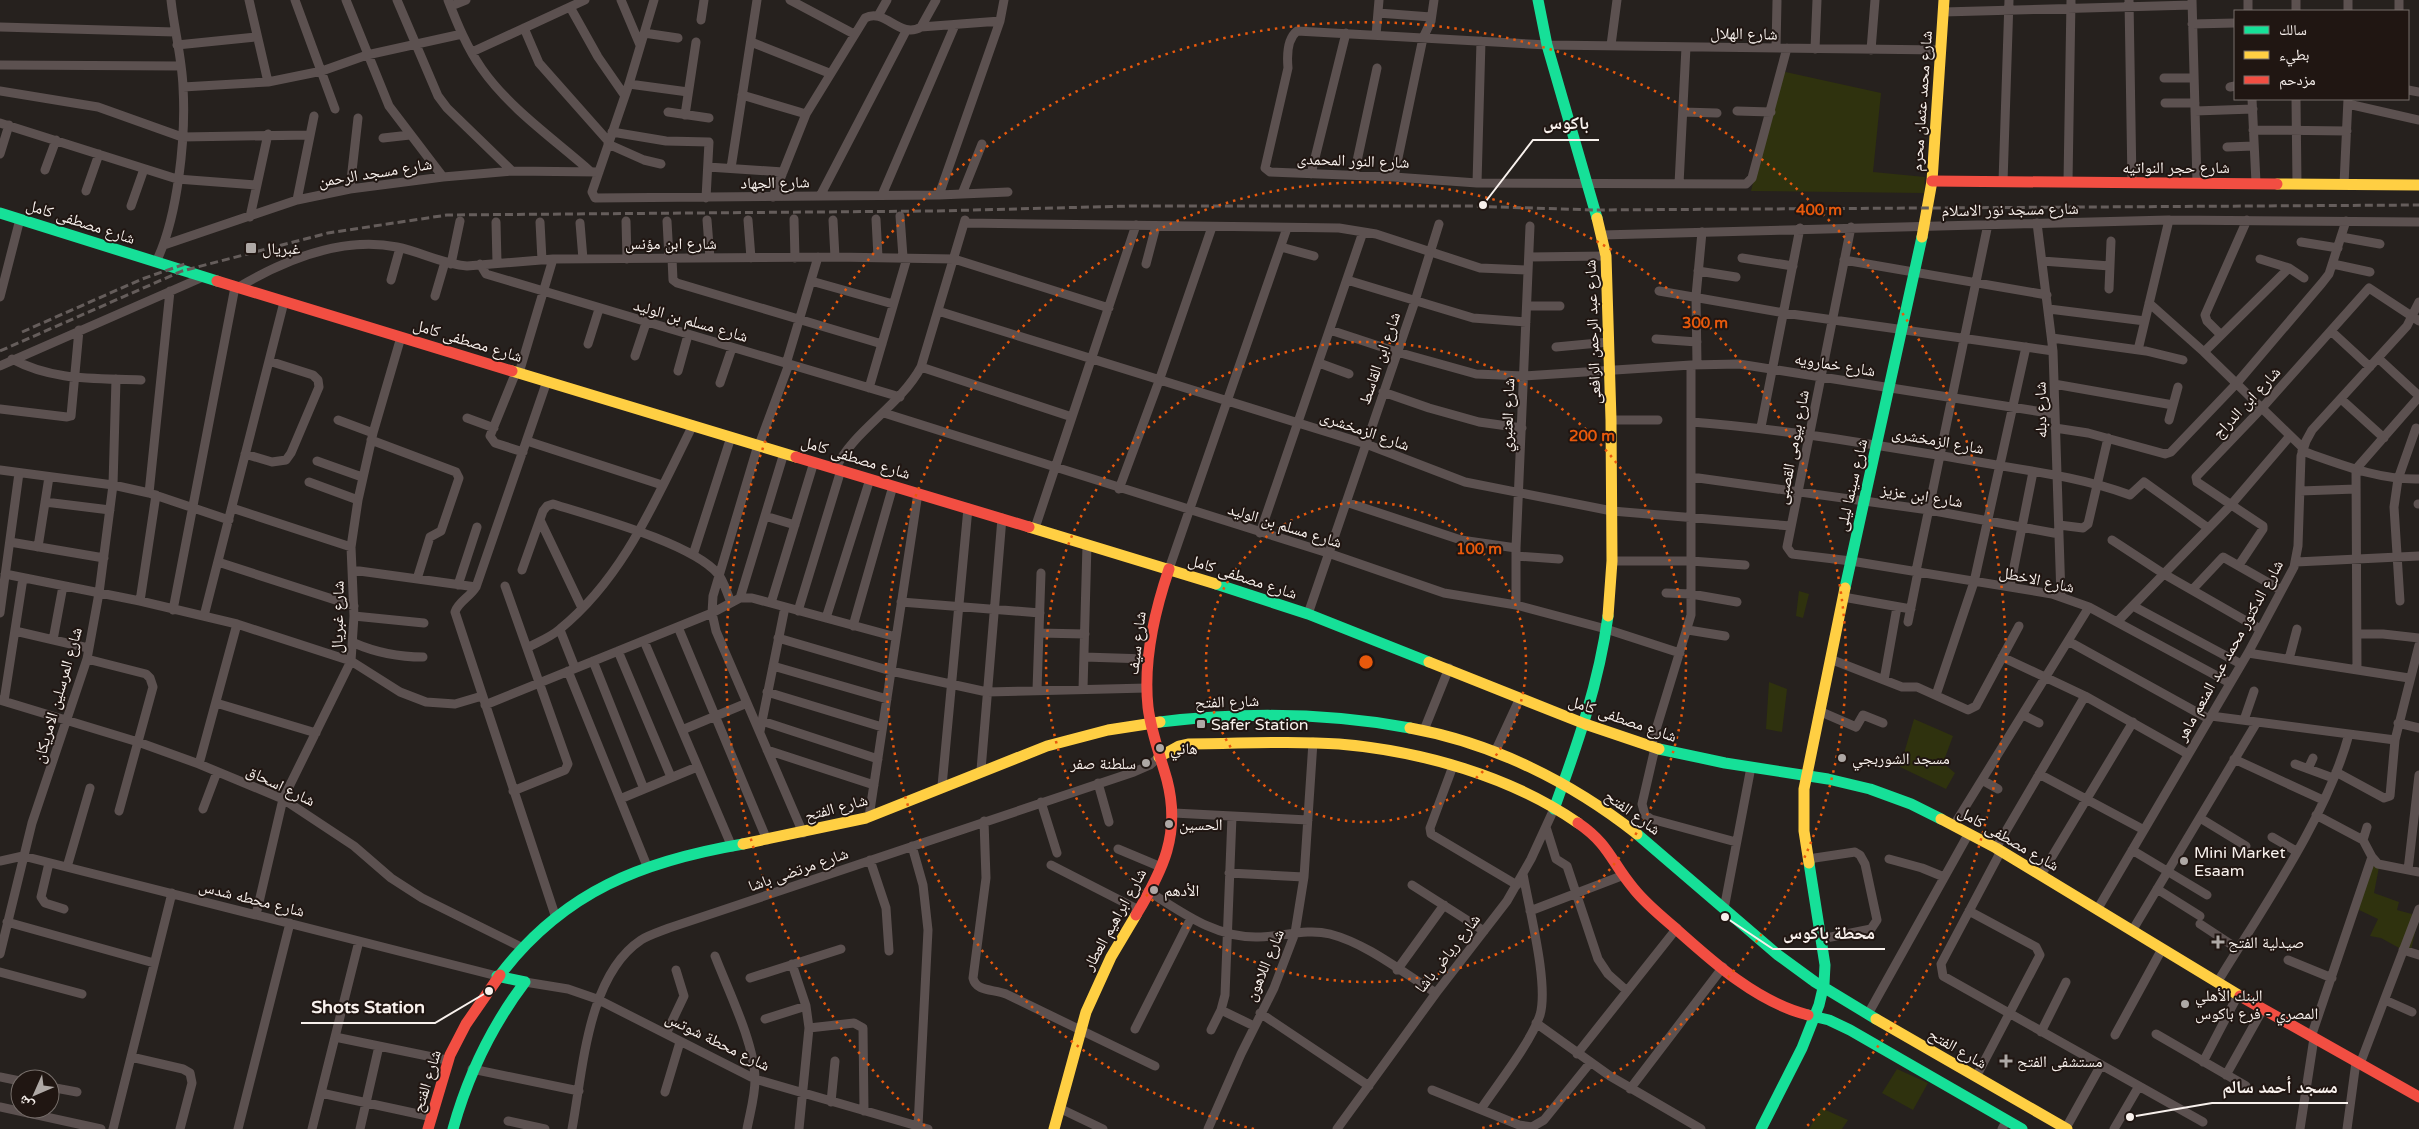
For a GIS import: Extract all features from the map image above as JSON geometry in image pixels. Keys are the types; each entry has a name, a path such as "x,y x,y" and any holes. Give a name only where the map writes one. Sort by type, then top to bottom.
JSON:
{"street":[{"path":"156,262 164,245 177,179 182,137 183,87 171,0"},
{"path":"250,0 256,37 268,82"},
{"path":"295,0 335,109"},
{"path":"346,0 367,55 390,106 443,177"},
{"path":"397,0 438,96 447,108 512,171"},
{"path":"466,0 449,3 462,34 494,85 531,120 594,171 608,143 625,96 654,0"},
{"path":"472,52 585,0"},
{"path":"621,0 640,45"},
{"path":"701,20 704,0"},
{"path":"731,168 757,0"},
{"path":"790,0 807,5 854,34"},
{"path":"878,16 887,0"},
{"path":"921,27 936,0"},
{"path":"939,195 1000,21 1004,0"},
{"path":"1376,35 1379,0"},
{"path":"1394,176 1423,38 1431,17 1434,0"},
{"name":"شارع عبد الرحمن الرافعى","path":"1538,0 1547,45 1602,235 1606,256 1610,370 1612,561 1606,629 1586,724 1563,785"},
{"path":"1611,45 1617,0"},
{"path":"1815,49 1817,0"},
{"path":"1871,50 1875,0"},
{"path":"2003,182 2009,0"},
{"path":"1776,48 1777,1"},
{"path":"1943,6 2008,10 2071,4 2192,2 2197,183"},
{"path":"2129,3 2132,182"},
{"path":"2068,182 2071,4"},
{"name":"شارع محمد عثمان محرم","path":"1929,203 1943,6"},
{"path":"570,7 598,57 625,96"},
{"path":"1378,13 1431,17"},
{"path":"773,197 806,114 865,18 870,15 878,16 906,30 921,27 1000,21"},
{"path":"2192,24 2234,23"},
{"path":"882,195 955,25"},
{"path":"0,28 175,32"},
{"path":"524,28 539,64 608,143 661,164"},
{"path":"820,196 906,30"},
{"name":"شارع الهلال","path":"1301,30 1547,45 1941,50"},
{"name":"شارع النور المحمدى","path":"1301,30 1292,36 1287,57 1288,68 1265,164 1267,171 1270,172 1394,176 1477,183 1744,184 1750,182 1771,112"},
{"path":"644,33 678,38"},
{"path":"1311,174 1346,33"},
{"path":"183,87 268,82 322,71 367,55 462,34"},
{"path":"177,45 256,37"},
{"path":"685,115 696,42"},
{"path":"751,42 830,73"},
{"path":"1477,183 1481,42"},
{"path":"1679,184 1686,47"},
{"path":"1737,112 1771,112 1787,48"},
{"path":"0,65 181,66"},
{"path":"1354,175 1378,68"},
{"path":"2164,78 2194,78"},
{"path":"629,84 688,92"},
{"path":"0,91 98,107 182,137 268,134 310,135"},
{"path":"742,95 806,114"},
{"path":"2252,100 2256,183"},
{"path":"2296,100 2297,184"},
{"path":"2344,184 2348,101 2419,120"},
{"path":"2164,103 2195,107 2252,109"},
{"path":"668,112 709,118"},
{"path":"1683,112 1717,113"},
{"path":"297,200 314,116"},
{"path":"350,189 358,118"},
{"path":"0,154 4,124 177,179 257,185"},
{"path":"2254,130 2347,131"},
{"path":"612,132 666,141 709,142 706,198"},
{"path":"250,217 268,134"},
{"path":"383,138 410,135"},
{"path":"45,170 56,140"},
{"path":"962,194 982,144"},
{"path":"2227,147 2254,146"},
{"path":"86,191 99,154"},
{"path":"708,167 783,172"},
{"path":"131,206 144,168"},
{"name":"شارع مسجد الرحمن","path":"164,245 297,200 350,189 443,177 512,171 594,171"},
{"name":"شارع الجهاد","path":"594,171 592,192 595,198 600,199 939,195 1008,192"},
{"name":"شارع حجر النواتيه","path":"1932,181 2419,185"},
{"name":"شارع سينما ليلى","path":"1761,1129 1816,1017 1825,986 1825,965 1803,817 1807,775 1842,597 1890,388 1913,271 1929,203"},
{"name":"شارع مصطفى كامل","path":"0,213 236,288 1169,569 1308,614 1449,668 1586,724 1678,755 1807,775 1870,789 1911,804 1998,849 2238,996 2419,1097"},
{"path":"869,388 894,304 905,258 900,216"},
{"path":"0,298 4,267 20,219"},
{"path":"794,219 795,258"},
{"path":"876,219 878,257"},
{"path":"708,220 710,258"},
{"path":"748,220 751,258"},
{"path":"834,220 835,257"},
{"path":"798,611 839,469 847,451 900,397 921,367 965,220 1156,226 1339,228 1363,232 1480,268 1528,270"},
{"path":"2138,350 2169,220"},
{"name":"شارع مسجد نور الاسلام","path":"1602,235 1800,228 2169,220 2419,222"},
{"path":"2221,335 2205,315 2247,220"},
{"path":"435,296 448,263 460,221"},
{"path":"626,221 628,258"},
{"path":"667,221 673,280 677,283 799,321 882,344"},
{"path":"2055,428 2076,430 2168,454 2236,384 2322,284 2333,264 2346,221"},
{"path":"496,222 497,263"},
{"path":"540,222 542,260"},
{"path":"580,223 583,259"},
{"name":"شارع دبله","path":"2037,223 2053,351 2061,597"},
{"name":"شارع ابن القاسط","path":"1308,614 1415,301 1439,224"},
{"path":"1908,622 1988,224"},
{"path":"1035,528 1136,225"},
{"path":"1146,264 1156,226"},
{"name":"شارع العنبري","path":"1516,605 1516,552 1530,226"},
{"path":"1119,489 1159,381 1212,227"},
{"name":"شارع بيومى القصبى","path":"1851,227 1787,547 1790,553 1851,561"},
{"path":"1169,569 1191,511 1287,228"},
{"path":"1760,427 1800,228"},
{"path":"1260,533 1363,232"},
{"path":"1702,232 1696,296 1697,342 1694,365 1691,477 1691,594 1688,630 1653,747 1642,804 1645,815 1651,819 1736,842"},
{"path":"2342,237 2380,244"},
{"path":"2109,289 2111,241"},
{"path":"2301,242 2338,248"},
{"name":"شارع ابن مؤنس","path":"236,288 277,266 321,252 360,244 400,248 448,263 467,266 553,259 954,258 1109,308"},
{"path":"1281,247 1314,256"},
{"path":"391,280 400,248"},
{"path":"1529,257 1606,256"},
{"path":"803,833 716,631 712,613 713,596 718,575 758,445 787,364 818,258"},
{"path":"1742,258 1793,266"},
{"path":"523,452 493,442 490,436 517,372 553,259"},
{"path":"2260,259 2289,268 2304,278"},
{"path":"1844,260 2047,295"},
{"path":"2042,260 2110,266"},
{"name":"شارع مسلم بن الوليد","path":"480,264 486,274 900,397"},
{"path":"2333,264 2370,272"},
{"path":"2204,352 2289,268"},
{"path":"1698,271 1736,277"},
{"path":"0,366 12,359 203,277"},
{"path":"1347,280 1473,318 1526,322"},
{"path":"811,281 894,304"},
{"path":"173,610 236,288"},
{"name":"شارع ابن الدراج","path":"2239,565 2263,527 2262,524 2230,506 2197,482 2196,477 2262,408 2370,288 2416,320"},
{"path":"140,601 152,494 170,291"},
{"path":"1660,291 1784,312 2053,351"},
{"path":"204,616 284,302"},
{"name":"شارع الدكتور محمد عبد المنعم ماهر","path":"2097,910 2248,652 2296,562 2302,449 2312,430 2378,358 2416,320 2419,302"},
{"path":"2149,303 2204,352 2302,449 2356,469 2398,479 2419,479"},
{"path":"1527,306 1560,306"},
{"path":"588,344 599,309"},
{"path":"2049,309 2145,321"},
{"name":"شارع الزمخشرى","path":"938,311 1228,403 1366,444 1465,482 1612,511 1791,526"},
{"path":"635,356 646,322"},
{"path":"0,408 69,417 72,413 79,330"},
{"name":"شارع خمارويه","path":"1330,330 1397,352 1476,374 1524,376 1694,365 1739,364 2055,414"},
{"path":"2331,331 2370,367"},
{"path":"678,371 688,335"},
{"name":"شارع غبريال","path":"256,915 283,799 351,661 354,643 354,606 351,547 358,500 372,437 401,337"},
{"path":"2052,338 2138,350 2183,360"},
{"path":"1656,339 1697,342"},
{"path":"1556,347 1609,342"},
{"path":"1936,695 1974,582 1998,466 2026,347"},
{"path":"720,384 732,348"},
{"path":"2357,670 2356,469 2419,397 2378,358"},
{"path":"12,359 32,370 53,375 141,380"},
{"path":"246,454 272,462 286,460 319,387 318,380 313,375 269,361"},
{"path":"1319,363 1349,374"},
{"path":"921,367 1072,417"},
{"name":"شارع المرسلين الامريكان","path":"0,954 22,856 87,659 99,593 113,485 116,379"},
{"path":"547,381 476,587 470,597 459,603 455,608 455,615 556,918"},
{"path":"2054,384 2173,405"},
{"path":"2169,420 2178,387"},
{"path":"1383,392 1479,422 1522,428"},
{"path":"2341,399 2384,438"},
{"name":"شارع مسلم بن الوليد","path":"884,413 1119,489 1328,553 1444,593 1516,605 1606,629 1680,653"},
{"path":"468,418 494,428"},
{"path":"338,420 372,437 456,472 460,482 442,531 430,537 417,579"},
{"path":"1611,420 1658,420"},
{"name":"شارع الزمخشرى","path":"1692,422 1760,427 1877,445 2097,484 2130,495 2134,494 2141,484 2146,483 2208,528"},
{"path":"527,648 560,630 606,584 624,559 693,425"},
{"path":"2400,601 2394,507 2398,479 2416,428"},
{"path":"2117,622 2230,506 2290,436"},
{"path":"693,555 731,437"},
{"path":"2097,484 2108,438"},
{"path":"527,441 662,485"},
{"path":"740,598 784,453"},
{"path":"318,461 362,477"},
{"path":"771,603 814,462"},
{"path":"0,470 113,485 152,494 229,520"},
{"path":"2010,587 2033,472"},
{"path":"0,613 19,473"},
{"path":"38,547 49,477"},
{"name":"شارع ابن عزيز","path":"1691,477 1929,510 2022,528 2059,530 2083,528 2086,526 2097,484"},
{"path":"826,618 870,479"},
{"path":"309,482 358,500"},
{"path":"853,626 893,486"},
{"path":"2300,491 2356,489"},
{"path":"869,817 918,493"},
{"path":"45,502 110,510"},
{"path":"1346,502 1461,540 1559,559"},
{"path":"522,570 544,508 553,504 638,532 693,555 718,575 731,602"},
{"path":"232,508 351,547"},
{"path":"942,786 968,508"},
{"path":"765,516 795,525"},
{"path":"981,770 1002,518"},
{"path":"540,520 582,608"},
{"path":"458,585 477,527"},
{"path":"2112,540 2164,574 2260,629"},
{"path":"10,542 104,558"},
{"path":"1084,689 1087,544"},
{"path":"2296,562 2398,559 2419,556"},
{"path":"2192,590 2220,558 2226,558 2281,590"},
{"path":"1612,561 1691,561 1745,565"},
{"name":"شارع الاخطل","path":"1851,561 2061,597 2089,607 2230,683"},
{"path":"218,562 354,606"},
{"name":"شارع سيف","path":"1151,723 1147,688 1147,659 1159,599 1169,569"},
{"path":"352,570 476,587"},
{"path":"1037,690 1042,573"},
{"path":"5,574 140,601 237,624 351,661 400,692 426,702 454,704 483,700 539,683 712,613 740,598 752,598 896,637"},
{"path":"2,701 23,578"},
{"path":"53,640 63,586"},
{"path":"505,586 568,767 565,770 513,791"},
{"path":"1666,593 1691,594 1737,602"},
{"path":"1842,597 1911,609"},
{"path":"901,602 1040,613"},
{"path":"2133,606 2241,664"},
{"path":"760,732 785,607"},
{"path":"1884,680 1897,607"},
{"path":"1954,825 2089,607"},
{"path":"354,616 424,623"},
{"path":"199,764 237,624"},
{"path":"1830,658 1902,687 1917,687 1968,710 1976,706 2019,626"},
{"path":"678,627 767,840"},
{"path":"2289,659 2297,628"},
{"path":"560,630 571,670 647,866"},
{"path":"1688,630 1725,636"},
{"path":"15,631 88,648"},
{"path":"1039,633 1085,634"},
{"path":"2357,634 2383,634 2419,638"},
{"path":"778,638 891,671 987,692 1147,688"},
{"path":"644,641 732,847"},
{"path":"2068,642 2210,718 2244,720 2395,740"},
{"path":"354,643 376,652 399,657 423,657"},
{"path":"2295,764 2335,775 2384,798 2388,798 2392,792 2392,761 2398,723 2409,678 2416,663 2419,645"},
{"path":"618,651 671,777"},
{"path":"2248,652 2409,678"},
{"path":"1084,656 1147,659"},
{"path":"2002,657 2046,676 2085,696 2188,754"},
{"path":"87,659 146,674 150,678 153,687 119,811"},
{"path":"593,661 644,789"},
{"path":"773,666 887,699"},
{"path":"1424,730 1449,668"},
{"path":"2244,720 2254,691"},
{"path":"768,692 882,727"},
{"path":"2085,696 1998,849 1969,911 1941,964 1941,972 1946,979 2203,1122"},
{"path":"1495,752 1520,698"},
{"name":"شارع اسحاق","path":"2,701 138,742 199,764 283,799 346,840 391,878 422,898 523,948"},
{"path":"216,703 316,733"},
{"path":"682,730 747,703"},
{"path":"1819,711 1856,727 1863,715 1883,723"},
{"path":"2023,715 2039,723"},
{"name":"شارع الفتح","path":"428,1129 448,1060 469,1017 498,976 523,948 556,918 586,896 647,866 686,855 803,833 869,817 1024,752 1066,740 1151,723 1214,717 1274,716 1353,718 1424,730 1495,752 1563,785 1603,809 1642,838 1803,974 1868,1014 2067,1129"},
{"path":"762,721 878,759"},
{"path":"2041,875 2133,722"},
{"path":"2132,931 2257,722"},
{"name":"شارع ابراهيم العطار","path":"1054,1129 1079,1029 1106,966 1161,867 1172,835 1174,814 1151,723"},
{"path":"2398,723 2419,728"},
{"path":"2217,983 2316,816 2335,775 2349,734"},
{"path":"1160,757 1179,746 1188,744 1313,742 1368,747 1453,766 1504,784 1554,809 1586,828 1608,847 1624,875 1639,895 1723,967 1778,1005 1795,1012 1830,1020 1850,1030 2004,1125 2022,1129"},
{"name":"شارع اللاهون","path":"1208,1129 1260,1013 1282,970 1295,933 1304,877 1313,742"},
{"path":"768,750 874,785"},
{"name":"شارع مرتضى باشا","path":"572,1129 597,999 626,954 648,936 1141,769 1160,757"},
{"path":"2308,769 2313,758"},
{"path":"2234,759 2323,800"},
{"path":"620,798 698,766"},
{"path":"1453,766 1430,828 1431,834 1517,885"},
{"path":"1724,909 1751,767"},
{"path":"203,809 217,772"},
{"path":"2039,774 2144,830"},
{"path":"2408,870 2417,816 2419,776"},
{"path":"1982,780 1998,789"},
{"path":"1098,783 1109,822"},
{"name":"شارع رياض باشا","path":"1337,1129 1517,885 1546,827 1563,785"},
{"path":"67,867 90,788"},
{"path":"1041,802 1057,853"},
{"path":"1174,814 1308,820"},
{"path":"1211,1030 1221,1010 1226,987 1232,816"},
{"path":"2316,816 2363,840 2372,858 2378,864 2419,872"},
{"path":"2200,818 2246,846"},
{"path":"984,822 986,878 974,982 980,988 1006,994 1155,1066"},
{"path":"1546,827 1556,859 1566,864 1602,967 1627,991"},
{"path":"2363,840 2367,828"},
{"path":"1868,1014 1969,833"},
{"path":"2272,837 2296,851"},
{"path":"912,846 923,885 928,930 918,1126"},
{"path":"1118,850 1161,867"},
{"path":"2132,850 2207,895"},
{"path":"1808,859 1852,853 1860,855 1864,864 1877,920 1871,929 1821,939"},
{"name":"شارع محطه شدس","path":"0,861 22,856 498,976"},
{"path":"2300,1129 2312,1037 2372,858"},
{"path":"1888,859 1911,864 1944,877"},
{"path":"870,860 886,908 889,951"},
{"path":"49,863 41,897 45,903 64,909"},
{"path":"1051,864 1137,909"},
{"path":"1229,873 1304,877"},
{"path":"1481,1110 1536,1023 1543,994 1523,874"},
{"path":"1530,911 1624,875"},
{"path":"1412,885 1484,931"},
{"path":"2157,890 2238,949"},
{"path":"1148,891 1191,918 1227,934 1260,937 1295,933 1328,933 1344,938 1436,993"},
{"path":"113,1129 172,894"},
{"path":"1397,970 1444,906"},
{"path":"2347,1129 2358,1063 2419,909"},
{"path":"1969,911 2036,947 2040,952 2039,960 1976,1077"},
{"path":"1135,1029 1191,918"},
{"path":"8,922 154,963"},
{"path":"238,1129 290,923"},
{"path":"1577,1054 1677,928"},
{"path":"312,1129 359,941"},
{"path":"750,978 842,949"},
{"path":"2115,1035 2162,949"},
{"path":"2403,950 2419,955"},
{"path":"715,956 751,1054 755,1079 747,1129"},
{"path":"2288,960 2332,978"},
{"path":"792,964 806,1006 809,1028 804,1094 798,1129"},
{"path":"1630,1089 1723,967"},
{"path":"666,1034 684,996 676,970"},
{"path":"0,972 82,994"},
{"name":"شارع محطة شوتس","path":"498,976 568,989 597,999 755,1079 928,1129"},
{"path":"453,1129 472,1069 501,1014 525,982"},
{"path":"2041,1032 2066,982"},
{"path":"2204,1062 2238,996"},
{"path":"2384,1000 2412,1012"},
{"path":"765,1019 806,1006"},
{"path":"2226,1075 2263,1009"},
{"path":"1221,1010 1254,1026"},
{"path":"1260,1013 1369,1086"},
{"path":"809,1028 854,1023 863,1028 864,1111"},
{"path":"1536,1023 1577,1054 1630,1089 1701,1129"},
{"path":"2156,1034 2246,1086"},
{"path":"335,1036 448,1060"},
{"path":"665,1092 680,1042"},
{"path":"360,1129 379,1046"},
{"path":"131,1058 183,1069 190,1073 192,1083 180,1129"},
{"path":"831,1102 835,1060"},
{"path":"1432,1090 1526,1127 1538,1124 1590,1063"},
{"path":"2067,1129 2101,1065"},
{"path":"472,1069 579,1091"},
{"path":"2114,1129 2139,1086"},
{"path":"60,1089 77,1092"},
{"path":"321,1092 432,1117"},
{"path":"0,1108 101,1129"},
{"path":"1059,1108 1103,1129"},
{"path":"890,1129 891,1119"},
{"path":"508,1122 545,1129"}],"green space":[{"path":"1781,71 1881,93 1873,172 1925,177 1924,193 1751,191"},
{"path":"1799,591 1809,594 1803,618 1796,616"},
{"path":"1769,682 1787,689 1782,732 1766,729"},
{"path":"1914,719 1953,736 1943,763 1955,773 1946,789 1900,767"},
{"path":"2370,863 2379,867 2374,893 2399,902 2397,910 2419,916 2410,954 2381,938 2370,936 2378,919 2353,907"},
{"path":"1897,1069 1928,1083 1913,1110 1882,1093"},
{"path":"1821,1108 1848,1120 1842,1129 1809,1129"}],"railway":[{"path":"0,351 182,271 328,233 447,215 936,211 1131,206 1469,206 1595,210 2419,205"},
{"path":"22,332 142,279 188,263"}],"traffic: fast":[{"path":"1538,0 1547,45 1597,218"},
{"path":"0,213 217,281"},
{"path":"1845,588 1922,237"},
{"path":"1216,584 1308,614 1429,662"},
{"path":"1554,809 1579,738 1593,690 1608,616"},
{"path":"1160,722 1223,717 1285,716 1348,719 1410,728"},
{"path":"1659,749 1725,763 1828,779 1870,789 1911,804 1941,819"},
{"path":"1637,834 1778,955 1815,982 1876,1019"},
{"path":"500,975 525,946 551,921 579,901 608,884 672,860 743,844"},
{"path":"1761,1129 1802,1048 1819,1005 1824,984 1825,965 1809,863"},
{"path":"453,1129 473,1071 482,1052 502,1016 525,982 497,976"},
{"path":"1808,1015 1829,1020 1850,1030 2022,1129"}],"traffic: slow":[{"path":"1922,237 1932,181 1944,0"},
{"path":"2277,184 2419,185"},
{"path":"1597,218 1606,256 1611,420 1612,561 1608,616"},
{"path":"512,371 796,457"},
{"path":"1029,527 1216,584"},
{"path":"1809,863 1804,831 1804,789 1845,588"},
{"path":"1429,662 1585,724 1659,749"},
{"path":"743,844 866,818 1047,746 1108,730 1160,722"},
{"path":"1410,728 1471,744 1501,754 1530,767 1585,798 1637,834"},
{"path":"1159,757 1179,746 1188,744 1301,742 1370,747 1464,768 1524,792 1552,806 1578,823"},
{"path":"1941,819 1996,848 2240,996"},
{"path":"1054,1129 1086,1012 1111,957 1136,915"},
{"path":"1876,1019 2067,1129"}],"traffic: jam":[{"path":"1932,181 2277,184"},
{"path":"217,281 512,371"},
{"path":"796,457 1029,527"},
{"path":"1136,915 1154,883 1167,851 1172,818 1167,780 1151,725 1147,689 1148,654 1154,620 1169,569"},
{"path":"1578,823 1604,846 1626,879 1644,900 1705,955 1737,980 1771,1001 1808,1015"},
{"path":"428,1129 450,1055 466,1024 500,975"},
{"path":"2240,996 2419,1097"}],"place":[{"name":"باكوس","path":"1483,205"},
{"name":"غبريال","path":"251,248"},
{"name":"Safer Station","path":"1201,724"},
{"name":"هاني","path":"1160,748"},
{"name":"مسجد الشوربجي","path":"1842,758"},
{"name":"سلطنة صفر","path":"1146,763"},
{"name":"الحسين","path":"1169,824"},
{"name":"Mini Market Esaam","path":"2184,861"},
{"name":"الأدهم","path":"1154,890"},
{"name":"محطة باكوس","path":"1725,917"},
{"name":"صيدلية الفتح","path":"2218,942"},
{"name":"Shots Station","path":"489,991"},
{"name":"البنك الأهلي المصري - فرع باكوس","path":"2185,1004"},
{"name":"مستشفى الفتح","path":"2006,1061"},
{"name":"مسجد أحمد سالم","path":"2130,1117"}]}
